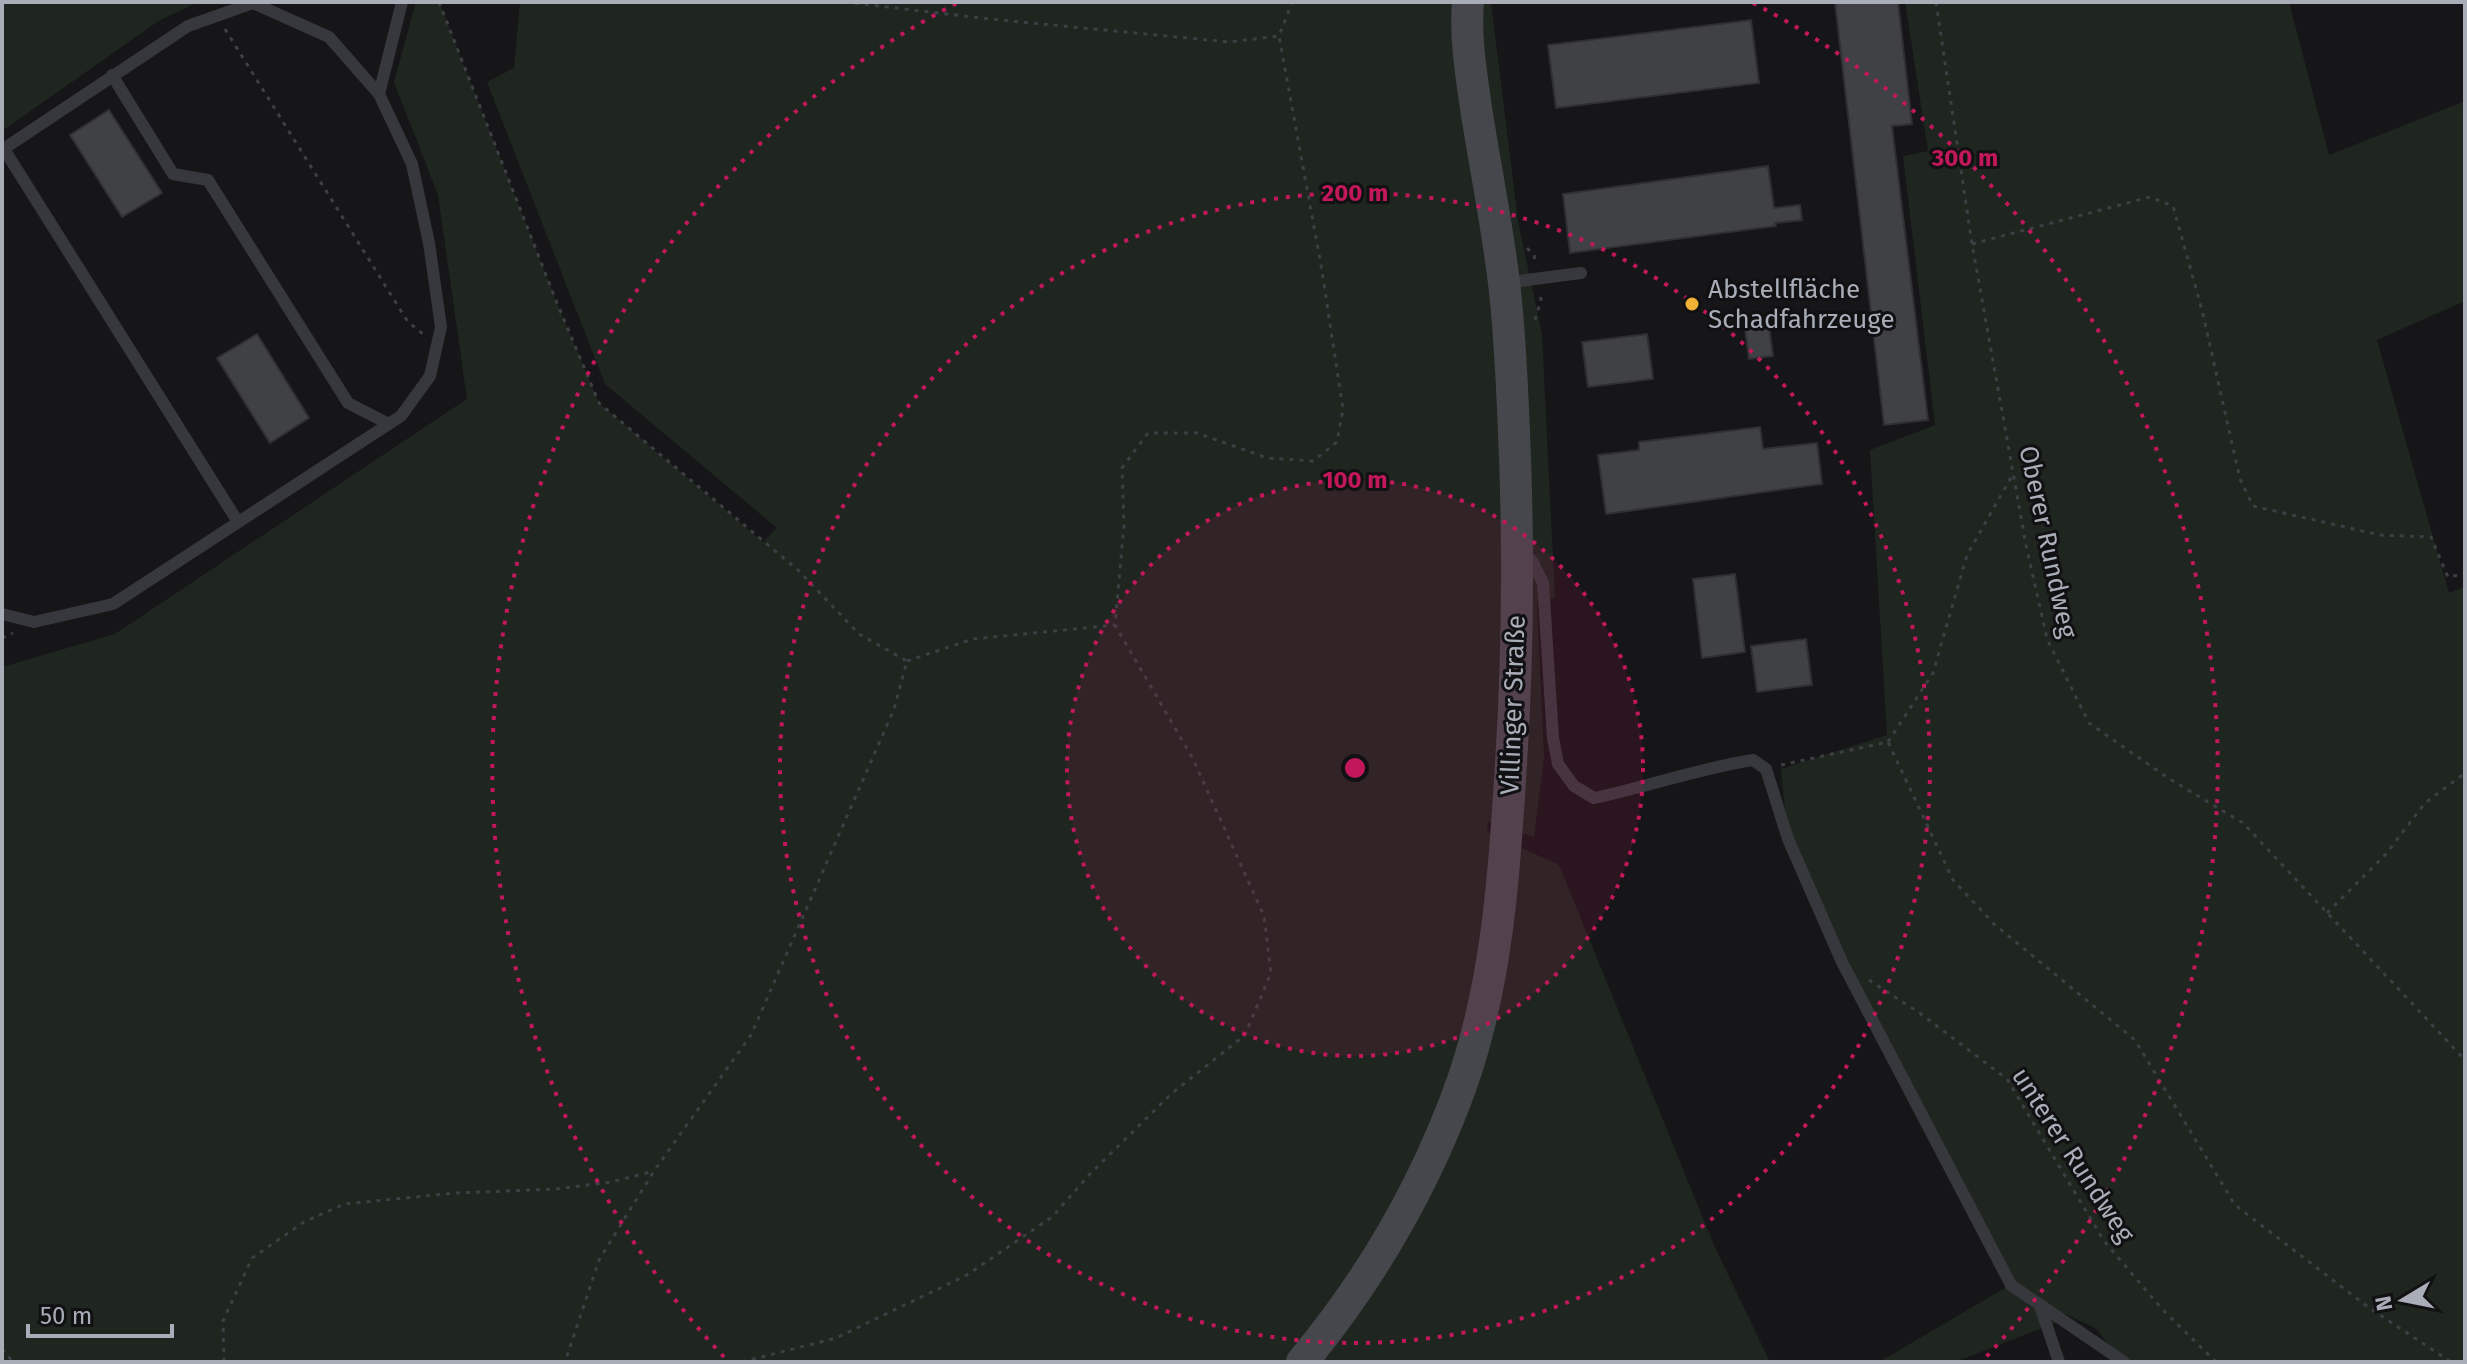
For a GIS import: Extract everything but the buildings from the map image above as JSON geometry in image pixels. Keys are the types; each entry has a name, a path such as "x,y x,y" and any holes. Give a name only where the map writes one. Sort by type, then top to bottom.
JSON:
{"main road":[{"name":"Villinger Straße","path":"1302,1362 1336,1322 1395,1227 1434,1154 1464,1077 1484,1001 1500,907 1515,717 1518,548 1512,387 1504,283 1467,46 1468,2"}],"lane":[{"path":"2,614 34,622 113,604 401,416 430,376 441,327 431,257 412,164 379,94 329,37 254,2 188,26 3,149 238,522"},
{"path":"379,94 402,2"},
{"path":"112,75 173,174 208,180 348,403 387,423"},
{"path":"1504,283 1581,273"},
{"path":"1518,548 1532,561 1543,583 1553,738 1558,764 1574,786 1594,798 1734,763 1753,760 1766,769 1788,839 1842,962 2011,1285 2124,1362"},
{"path":"2040,1306 2059,1362"}],"path":[{"path":"439,2 599,403 799,571 859,634 907,661 973,639 1115,625"},
{"path":"845,2 1229,42 1279,36"},
{"path":"742,1362 836,1338 967,1275 1052,1217 1090,1174 1170,1095 1245,1035 1271,973 1264,916 1193,759 1115,625 1124,525 1122,468 1148,433 1197,433 1267,458 1313,461 1337,442 1343,409 1321,265 1279,36 1292,2"},
{"name":"Oberer Rundweg","path":"1936,2 1972,244 2013,474 2047,639 2089,723 2168,778 2243,823 2465,1060"},
{"path":"217,15 408,322 437,345"},
{"path":"1972,244 2150,197 2173,206 2202,310 2240,479 2253,506 2380,535 2431,537 2448,577 2465,574"},
{"path":"1766,769 1888,742 1933,673 1967,555 2013,474"},
{"path":"565,1362 599,1260 654,1171 751,1035 894,709 907,661"},
{"path":"1888,742 1953,880 1994,924 2135,1040 2235,1205 2368,1307 2451,1362"},
{"path":"2327,913 2386,854 2425,803 2465,773"},
{"name":"unterer Rundweg","path":"1842,962 1921,1014 2007,1079 2104,1241 2162,1309 2216,1362"},
{"path":"224,1362 223,1321 252,1258 304,1222 344,1204 456,1193 556,1189 611,1182 654,1171"},
{"path":"2,1349 13,1362"}],"shaded area":[{"path":"2,2 139,2 141,5 144,2 199,2 160,20 2,131"},
{"path":"416,2 439,2 599,403 763,542 777,528 605,384 487,82 514,68 520,2 1491,2 1518,221 1542,334 1555,598 1537,601 1544,757 1534,837 1488,822 1487,832 1559,865 1714,1245 1770,1362 2,1362 2,667 115,634 467,399 438,195 394,82"},
{"path":"1905,2 2289,2 2329,155 2465,101 2465,301 2377,340 2449,593 2465,587 2465,1362 2121,1362 2097,1329 2066,1314 2060,1321 1955,1362 1879,1362 2010,1285 1842,962 1788,839 1781,769 1887,735 1870,450 1935,425 1903,156 1928,151"}],"place":[{"name":"Abstellfläche Schadfahrzeuge","path":"1692,304"}]}
